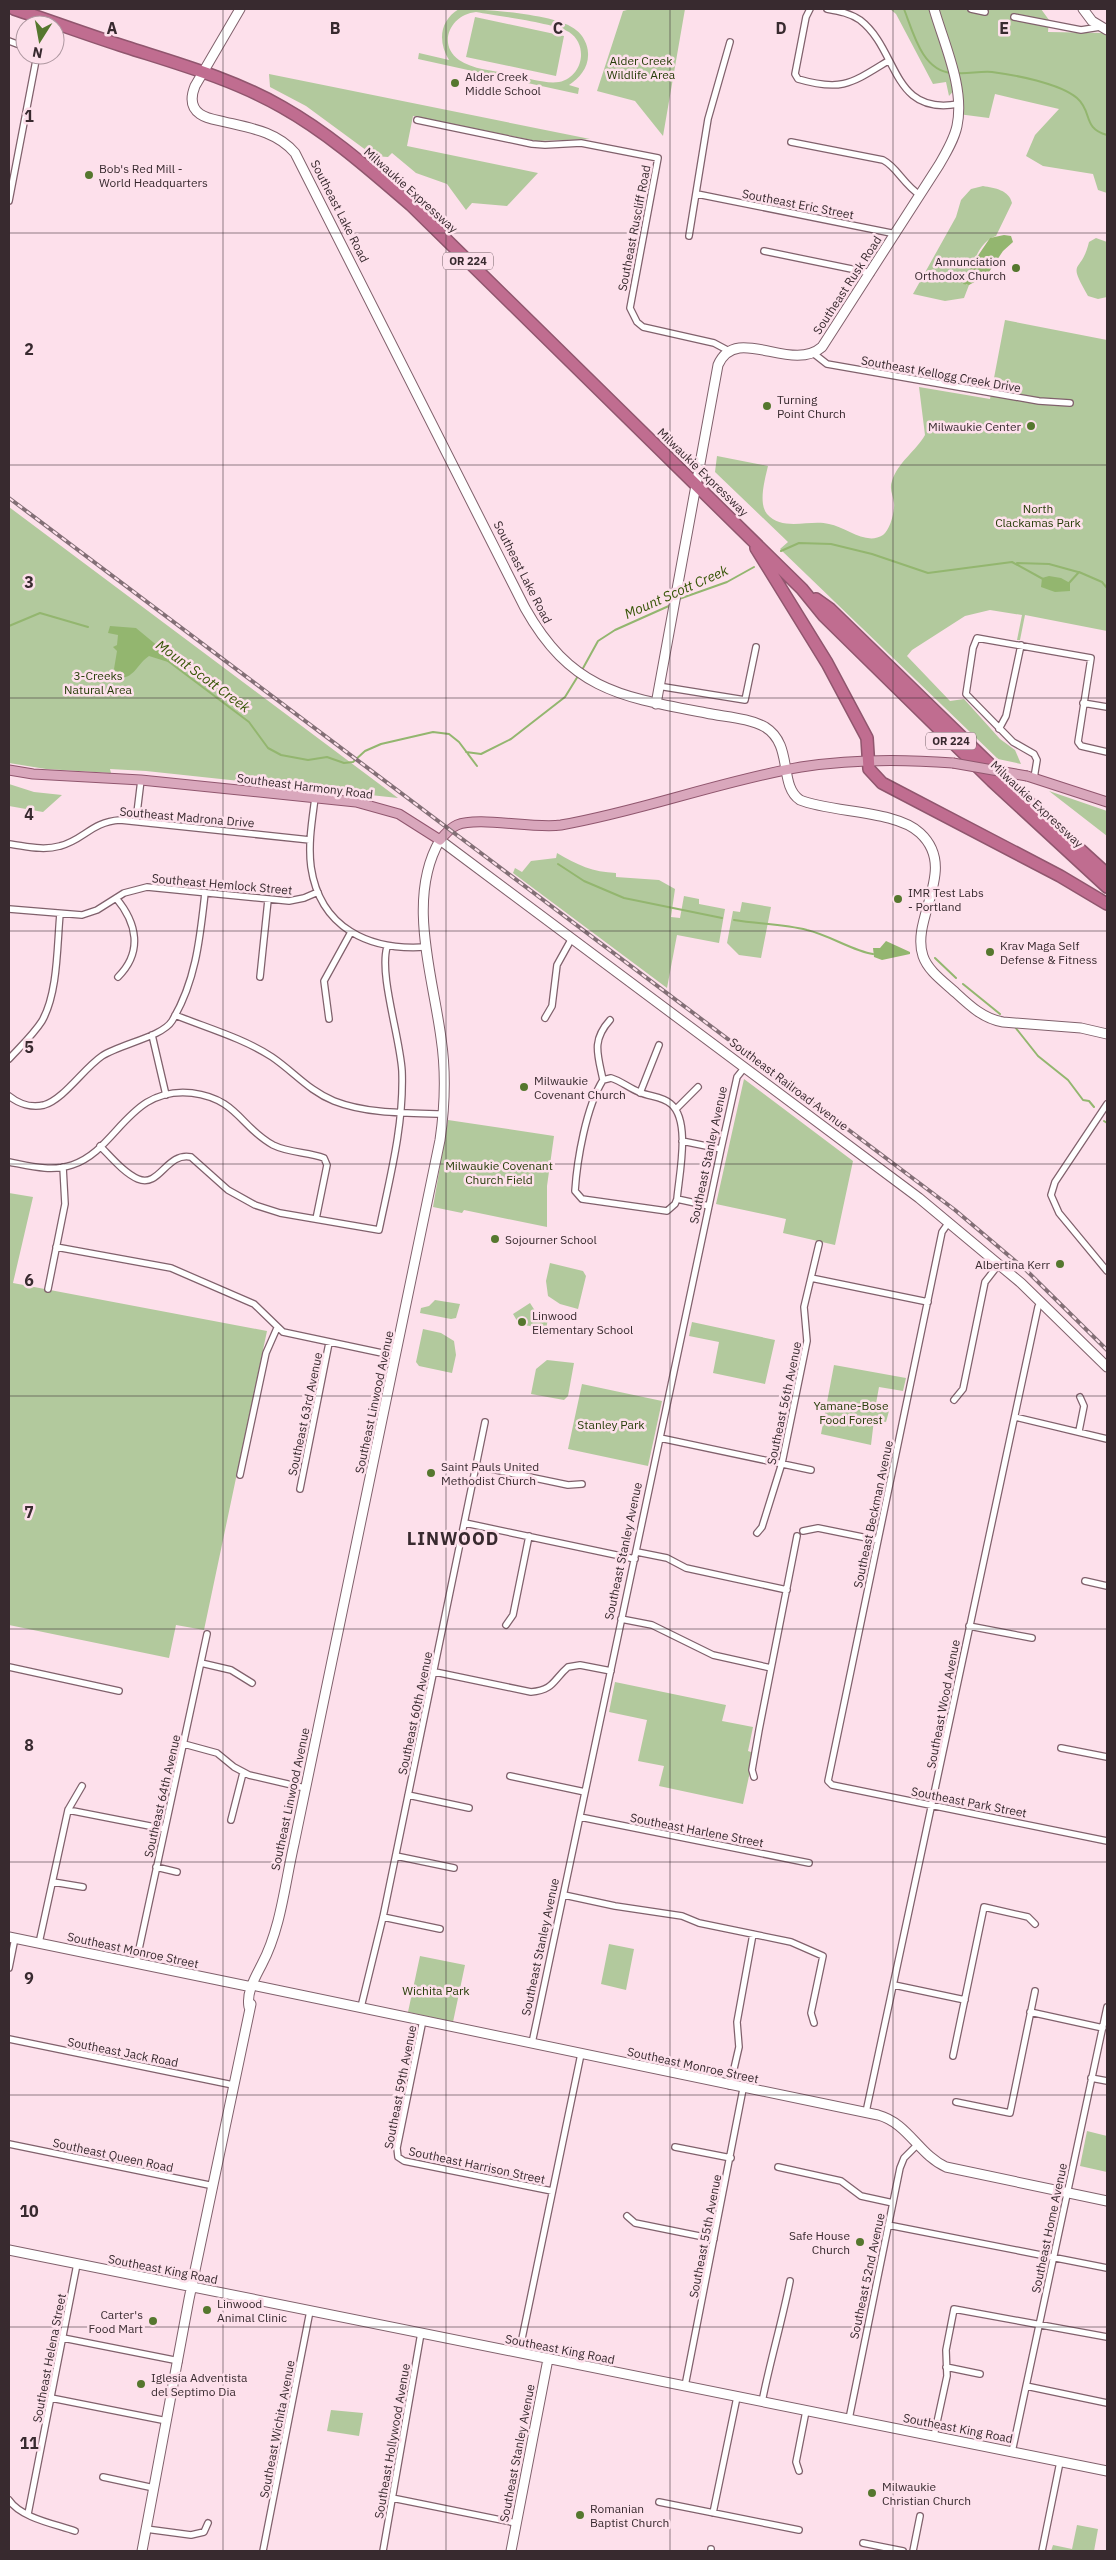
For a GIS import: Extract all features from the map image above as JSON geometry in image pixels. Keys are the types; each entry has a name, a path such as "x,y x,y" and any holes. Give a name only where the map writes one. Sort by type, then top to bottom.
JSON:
{"highway":[{"name":"Milwaukie Expressway","path":"14,9 28,15"},
{"name":"Milwaukie Expressway","path":"65,29 203,72 264,97 326,135 364,165 412,206 747,534 802,589 824,616 992,782 1107,887"},
{"path":"747,534 827,663 867,738 868,761 871,771 888,788 1060,876 1107,904"},
{"name":"Milwaukie Expressway","path":"802,589 830,610 1041,814 1107,874"},
{"path":"1041,814 1107,863"}],"main road":[{"path":"440,840 452,828 466,822 535,827 561,825 787,770 825,764 868,761 953,763 1031,777 1107,802"},
{"name":"Southeast Harmony Road","path":"9,770 33,774 140,780 356,802 390,810 419,825 440,840"}],"street":[{"path":"810,9 806,17 795,74 798,79 833,86 846,85 888,61"},
{"path":"827,9 851,15 861,20 910,94 921,102 938,106 958,104"},
{"name":"Southeast Rusk Road","path":"813,354 829,338 939,165 955,135 958,104 956,88 934,9"},
{"path":"971,9 985,12"},
{"path":"1082,9 1104,28"},
{"path":"203,72 236,11"},
{"path":"1014,17 1085,30 1104,28"},
{"path":"689,236 708,119 730,42"},
{"path":"9,201 35,65"},
{"name":"Southeast Lake Road","path":"203,72 192,95 192,102 197,112 205,117 253,128 274,136 290,148 301,162 525,608 539,631 566,662 588,679 614,692 656,704 762,725 778,739 792,790 800,800 904,823 923,836 932,849 935,865 922,937 922,953 933,971 966,1002 983,1015 999,1021 1082,1028 1107,1034"},
{"name":"Southeast Ruscliff Road","path":"416,120 532,144 591,144 658,158 630,308 637,322 643,327 714,343 729,351"},
{"path":"791,142 883,160 891,165 905,184 920,194"},
{"name":"Southeast Eric Street","path":"697,194 896,234"},
{"path":"764,251 871,273"},
{"path":"656,704 670,617 716,370 721,358 729,351 745,347 794,356 813,354"},
{"name":"Southeast Kellogg Creek Drive","path":"813,354 827,364 1038,401 1070,403"},
{"path":"1031,777 1037,760 1034,754 1013,742 965,692 974,642 980,637 1092,658 1078,742 1081,746 1107,752"},
{"path":"999,729 1006,716 1020,645"},
{"path":"658,686 745,700 756,646"},
{"path":"1083,703 1107,707"},
{"path":"136,821 140,780"},
{"path":"315,798 310,840 311,866 318,892 332,915 350,932 368,941 387,947 426,947"},
{"name":"Southeast Madrona Drive","path":"9,844 51,848 66,844 90,828 104,822 120,820 310,840"},
{"name":"Southeast Railroad Avenue","path":"440,840 745,1067 949,1222 1041,1301 1107,1367"},
{"name":"Southeast Linwood Avenue","path":"142,2551 192,2287 249,2007 248,2002 275,1929 438,1150 443,1114 442,1038 424,927 427,877 431,858 440,840"},
{"name":"Southeast Hemlock Street","path":"9,909 60,914 89,913 131,890 147,887 268,900 296,901 318,892"},
{"path":"9,1096 18,1102 31,1106 53,1101 80,1074 102,1056 127,1043 152,1035 166,1028 175,1015 197,961 205,893"},
{"path":"116,898 130,918 135,935 132,957 118,977"},
{"path":"260,977 268,900"},
{"path":"9,1059 35,1031 47,1010 52,990 60,914"},
{"path":"329,1020 324,981 350,932"},
{"path":"545,1018 552,1006 557,965 572,938"},
{"path":"100,1146 138,1179 149,1180 157,1176 174,1158 191,1156 228,1190 248,1201 280,1213 379,1230 401,1112 402,1069 385,967 387,947"},
{"path":"175,1015 261,1051 281,1064 309,1088 328,1099 350,1106 401,1112 443,1114"},
{"path":"603,1080 611,1078 619,1081 640,1093 664,1099 676,1109 682,1122 682,1141 677,1198 672,1208 661,1212 582,1199 575,1192 577,1160 596,1095 603,1080 597,1046 598,1036 610,1020"},
{"path":"152,1035 166,1095"},
{"path":"640,1093 659,1044"},
{"name":"Southeast Stanley Avenue","path":"532,2043 721,1149 737,1077 745,1067"},
{"path":"676,1109 698,1087"},
{"path":"9,1162 39,1168 63,1167 81,1162 144,1104 166,1095 190,1093 215,1099 232,1108 264,1140 281,1149 324,1158 327,1165 316,1218"},
{"path":"1107,1104 1055,1182 1051,1195 1059,1213 1107,1271"},
{"path":"682,1141 721,1149"},
{"path":"48,1289 65,1204 63,1167"},
{"path":"677,1198 709,1206"},
{"name":"Southeast Beckman Avenue","path":"828,1782 942,1232 949,1222"},
{"name":"Southeast 56th Avenue","path":"757,1533 762,1528 782,1463 807,1341 804,1312 819,1244"},
{"path":"56,1247 171,1268 254,1304 277,1328 291,1335 396,1356"},
{"path":"954,1400 964,1390 985,1282 999,1264"},
{"path":"811,1278 928,1302"},
{"name":"Southeast Wood Avenue","path":"866,2112 1014,1417 1038,1307 1041,1301"},
{"path":"240,1475 266,1353 277,1328"},
{"name":"Southeast 63rd Avenue","path":"300,1489 329,1343"},
{"path":"1079,1431 1084,1406 1080,1397"},
{"path":"1014,1417 1107,1439"},
{"name":"Southeast 60th Avenue","path":"361,2007 396,1856 485,1422"},
{"path":"660,1438 811,1470"},
{"path":"477,1466 568,1485 582,1484"},
{"path":"465,1523 635,1560"},
{"path":"803,1531 818,1528 877,1540"},
{"path":"506,1625 513,1615 528,1536"},
{"path":"754,1777 752,1770 755,1749 797,1536"},
{"path":"637,1552 666,1558 686,1568 787,1590"},
{"path":"1085,1581 1107,1586"},
{"path":"621,1619 652,1625 713,1655 771,1668"},
{"path":"969,1626 1032,1638"},
{"name":"Southeast 64th Avenue","path":"136,1963 208,1634"},
{"path":"202,1663 231,1670 252,1683"},
{"path":"435,1672 531,1692 543,1691 552,1685 568,1667 580,1665 611,1671"},
{"path":"9,1667 119,1691"},
{"path":"184,1744 217,1754 243,1773 306,1788"},
{"path":"1061,1748 1107,1757"},
{"path":"231,1820 243,1773"},
{"path":"510,1776 585,1792"},
{"name":"Southeast Park Street","path":"828,1782 1107,1841"},
{"path":"39,1943 68,1810 82,1786"},
{"path":"408,1795 469,1808"},
{"path":"68,1810 165,1829"},
{"name":"Southeast Harlene Street","path":"580,1817 809,1863"},
{"path":"396,1856 454,1868"},
{"path":"156,1867 177,1872"},
{"path":"53,1882 83,1887"},
{"path":"564,1894 615,1906 682,1916 699,1923 791,1942 822,1956 811,2012 814,2023"},
{"path":"954,2056 984,1907 1028,1917 1035,1924"},
{"path":"383,1917 440,1929"},
{"path":"730,2086 739,2047 737,2022 753,1934"},
{"path":"9,1968 12,1937"},
{"name":"Southeast Monroe Street","path":"12,1937 361,2007 743,2089 866,2112 896,2123 933,2159 946,2166 1107,2201"},
{"path":"894,1985 965,2000"},
{"path":"956,2102 1010,2113 1035,1991"},
{"name":"Southeast Home Avenue","path":"1012,2452 1107,2007"},
{"path":"1030,2012 1103,2028"},
{"name":"Southeast 59th Avenue","path":"398,2157 397,2148 423,2020"},
{"name":"Southeast Jack Road","path":"9,2039 233,2084"},
{"path":"519,2353 581,2054"},
{"path":"1091,2078 1107,2082"},
{"name":"Southeast 55th Avenue","path":"685,2386 743,2089"},
{"name":"Southeast Queen Road","path":"9,2144 214,2186"},
{"name":"Southeast 52nd Avenue","path":"849,2419 888,2225 904,2158 918,2144"},
{"path":"675,2147 731,2158"},
{"name":"Southeast Harrison Street","path":"398,2157 404,2161 552,2191"},
{"path":"778,2167 841,2181 861,2196 893,2202"},
{"path":"627,2216 635,2223 714,2239"},
{"path":"888,2225 1107,2268"},
{"name":"Southeast King Road","path":"9,2252 77,2264 1107,2471"},
{"name":"Southeast Helena Street","path":"28,2514 77,2264"},
{"path":"762,2402 770,2362 779,2338 790,2282"},
{"path":"934,2436 947,2376 946,2350 954,2309 1033,2325 1039,2324 1107,2336"},
{"name":"Southeast Wichita Avenue","path":"263,2551 310,2311"},
{"name":"Southeast Hollywood Avenue","path":"383,2551 421,2333"},
{"path":"63,2338 179,2361"},
{"name":"Southeast Stanley Avenue","path":"511,2551 548,2359"},
{"path":"946,2367 980,2374"},
{"path":"1026,2386 1107,2403"},
{"path":"713,2513 737,2397"},
{"path":"51,2398 167,2421"},
{"path":"799,2471 796,2462 806,2410"},
{"path":"1042,2551 1060,2462"},
{"path":"103,2477 154,2488"},
{"path":"392,2498 516,2523"},
{"path":"9,2500 14,2507 28,2514 75,2531"},
{"path":"659,2502 800,2530"},
{"path":"913,2551 920,2516"},
{"path":"146,2529 196,2534 204,2532 208,2523"},
{"path":"863,2543 903,2551"}],"green space":[{"path":"459,9 520,13 554,20 576,30 585,40 588,53 587,63 583,72 569,85 579,88 578,94 418,59 419,53 449,60 443,46 442,32 452,14","holes":["476,12 539,23 569,32 575,38 581,52 578,67 574,74 559,82 548,82 486,70 459,60 452,53 449,46 450,30 460,18"]},
{"name":"Alder Creek Wildlife Area","path":"631,9 685,9 663,136 635,101 597,91 623,11"},
{"path":"890,9 1041,9 1049,20 1048,32 1107,33 1107,193 1098,190 1093,174 1043,166 1026,156 1035,135 1059,109 995,94 989,118 958,114 956,88 949,96 946,82 933,84 896,14"},
{"path":"475,17 564,36 556,76 466,57"},
{"path":"269,74 590,139 536,141 413,116 407,146 538,173 507,206 472,203 466,210 447,184 416,173 392,153 388,157 374,156 306,106 270,87"},
{"path":"983,186 1005,192 1012,203 996,236 984,244 976,256 966,285 969,285 964,298 945,301 913,294 956,217 961,200 971,189"},
{"path":"1096,238 1107,242 1107,297 1098,299 1088,296 1081,284 1077,271 1077,267 1086,252 1089,242"},
{"name":"North Clackamas Park","path":"1005,320 1107,340 1107,631 1025,615 1020,640 1017,640 1022,615 990,610 965,616 912,650 907,656 950,701 964,699 1000,739 1015,750 1021,764 998,759 780,549 788,542 715,472 717,456 768,466 763,491 763,504 767,514 773,519 789,524 829,524 863,537 876,538 883,535 890,525 893,515 892,481 898,468 925,435 919,387 990,399"},
{"name":"3-Creeks Natural Area","path":"9,507 398,798 146,771 110,769 111,773 46,769 9,763"},
{"path":"9,784 34,792 62,795 43,812 9,806"},
{"path":"1049,791 1107,811 1107,836"},
{"path":"557,853 585,867 616,873 616,877 659,880 675,889 671,917 680,918 684,896 699,899 699,904 725,909 719,943 677,935 667,988 513,873 515,868 522,872 531,861 556,858"},
{"path":"742,902 771,907 761,958 739,955 727,943 733,911 740,912"},
{"path":"744,1079 853,1161 835,1245 783,1233 786,1219 716,1204"},
{"name":"Milwaukie Covenant Church Field","path":"448,1120 554,1136 547,1186 547,1227 464,1210 462,1213 433,1207"},
{"path":"9,1193 33,1197 13,1283 267,1331 204,1630 176,1625 169,1658 9,1625"},
{"path":"550,1263 583,1271 586,1276 578,1309 560,1304 548,1296 546,1281"},
{"path":"435,1300 460,1304 456,1318 451,1319 420,1313 421,1308 429,1306"},
{"path":"530,1303 539,1317 548,1319 546,1329 519,1324 513,1314"},
{"path":"692,1322 775,1340 765,1384 713,1373 719,1342 689,1336"},
{"path":"423,1329 441,1333 454,1341 456,1355 452,1373 419,1366 416,1362"},
{"path":"547,1360 574,1363 568,1396 564,1400 531,1394 536,1369"},
{"name":"Yamane-Bose Food Forest","path":"834,1365 906,1378 903,1391 879,1387 875,1409 889,1411 886,1422 874,1420 871,1445 821,1434"},
{"name":"Stanley Park","path":"582,1384 662,1401 648,1466 568,1449"},
{"path":"615,1682 726,1705 722,1721 753,1727 748,1751 754,1753 743,1804 659,1786 664,1766 638,1761 647,1720 609,1712"},
{"path":"609,1944 634,1949 626,1990 601,1984"},
{"name":"Wichita Park","path":"420,1956 465,1965 453,2022 408,2012"},
{"path":"1087,2131 1107,2136 1107,2172 1080,2166"},
{"path":"331,2410 363,2413 359,2436 327,2431"},
{"path":"1077,2525 1098,2529 1094,2551 1051,2551 1053,2545 1072,2549"}],"shaded area":[{"path":"1004,235 1011,236 1013,242 1003,251 987,275 969,285 963,284 975,260 990,238"},
{"path":"1049,576 1061,578 1070,583 1070,591 1055,592 1041,587 1042,578"},
{"path":"110,626 136,628 165,652 168,662 149,656 130,675 121,678 114,669 117,651 113,647 117,645 118,635 108,633"},
{"path":"886,941 910,952 910,954 882,960 874,957 873,948 880,948"}],"waterway":[{"path":"904,9 915,39 926,58 942,71 952,73"},
{"path":"957,73 1002,73 1036,80 1059,88 1077,98 1082,103 1094,128 1107,135"},
{"name":"Mount Scott Creek","path":"781,551 799,543 831,544 872,554 928,573 1012,562 1043,579"},
{"name":"Mount Scott Creek","path":"1017,563 1049,564 1078,572"},
{"name":"Mount Scott Creek","path":"679,599 727,582 754,567"},
{"name":"Mount Scott Creek","path":"1069,583 1079,572 1102,582 1107,588"},
{"name":"Mount Scott Creek","path":"582,670 598,641 615,630 671,605"},
{"name":"Mount Scott Creek","path":"9,626 40,613 88,627"},
{"name":"Mount Scott Creek","path":"168,661 249,722 268,748 281,755 308,760 327,757 344,763 353,762 365,751 381,744 433,732 449,734 459,742 477,766"},
{"name":"Mount Scott Creek","path":"466,752 481,754 511,739 565,697 578,676"},
{"path":"558,864 584,881 624,898 722,918"},
{"path":"734,920 789,926 807,930 824,935 857,950 873,954"},
{"name":"Mount Scott Creek","path":"935,958 956,978"},
{"name":"Mount Scott Creek","path":"963,984 1000,1014"},
{"name":"Mount Scott Creek","path":"1015,1027 1038,1056 1068,1080 1083,1100 1089,1101 1094,1107"}],"railway":[{"path":"9,498 955,1210 1027,1271 1107,1350"}],"place":[{"name":"Alder Creek Middle School","path":"455,83"},
{"name":"Bob's Red Mill - World Headquarters","path":"89,175"},
{"name":"Annunciation Orthodox Church","path":"1016,268"},
{"name":"Turning Point Church","path":"767,406"},
{"name":"Milwaukie Center","path":"1031,426"},
{"name":"IMR Test Labs - Portland","path":"898,899"},
{"name":"Krav Maga Self Defense & Fitness","path":"990,952"},
{"name":"Milwaukie Covenant Church","path":"524,1087"},
{"name":"Sojourner School","path":"495,1239"},
{"name":"Albertina Kerr","path":"1060,1264"},
{"name":"Linwood Elementary School","path":"522,1322"},
{"name":"Saint Pauls United Methodist Church","path":"431,1473"},
{"name":"Safe House Church","path":"860,2242"},
{"name":"Linwood Animal Clinic","path":"207,2310"},
{"name":"Carter's Food Mart","path":"153,2321"},
{"name":"Iglesia Adventista del Septimo Dia","path":"141,2384"},
{"name":"Milwaukie Christian Church","path":"872,2493"},
{"name":"Romanian Baptist Church","path":"580,2515"}],"district":[{"name":"LINWOOD","path":"453,1538"}]}
